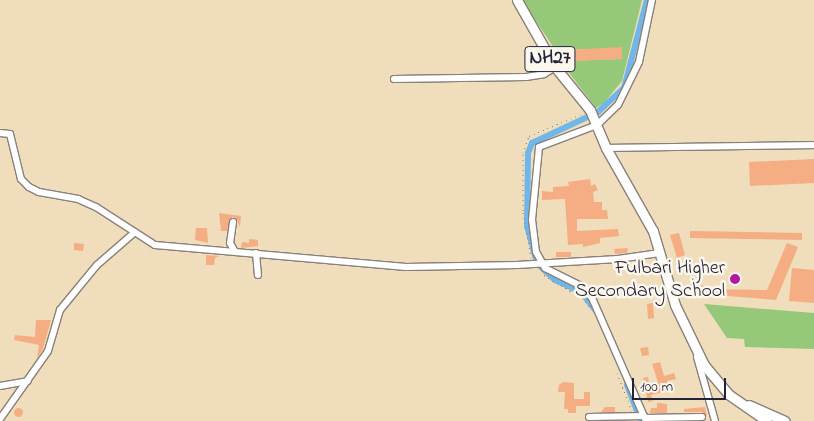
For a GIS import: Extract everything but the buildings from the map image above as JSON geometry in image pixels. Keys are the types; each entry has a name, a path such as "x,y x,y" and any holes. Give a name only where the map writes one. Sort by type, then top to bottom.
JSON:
{"highway":[{"name":"NH27","path":"517,0 556,68 595,120 606,148 653,231 675,304 696,350 718,384 767,421"},
{"name":"NH27","path":"741,403 765,410 785,421"}],"street":[{"path":"641,417 592,298 581,286 545,268 536,252 532,220 539,146 595,120 626,95 639,62 652,0"},
{"path":"394,79 526,77 544,74 556,68"},
{"path":"0,133 10,134 21,179 29,186 39,192 78,199 155,245 234,250 406,267 517,265 533,262 618,260 660,253"},
{"path":"606,148 814,145"},
{"path":"233,222 230,243 234,250"},
{"path":"0,419 30,380 48,351 60,310 97,265 135,232"},
{"path":"216,249 230,243"},
{"path":"256,252 258,275"},
{"path":"696,350 714,421"},
{"path":"0,386 12,386 30,380"},
{"path":"589,417 702,417"}],"path":[{"path":"541,271 582,298 592,311"},
{"path":"616,369 641,417"}],"green space":[{"path":"522,0 642,0 622,81 604,103 596,108 560,61 622,59 622,48 563,50 558,54"},
{"path":"704,304 814,313 814,349 745,347 744,339 727,338"}],"waterway":[{"path":"596,311 581,292 555,280 537,263 527,226 528,153 532,143 598,112 624,88 647,0"},
{"path":"627,385 641,421"}],"place":[{"name":"Fulbari Higher Secondary School","path":"735,279"}]}
